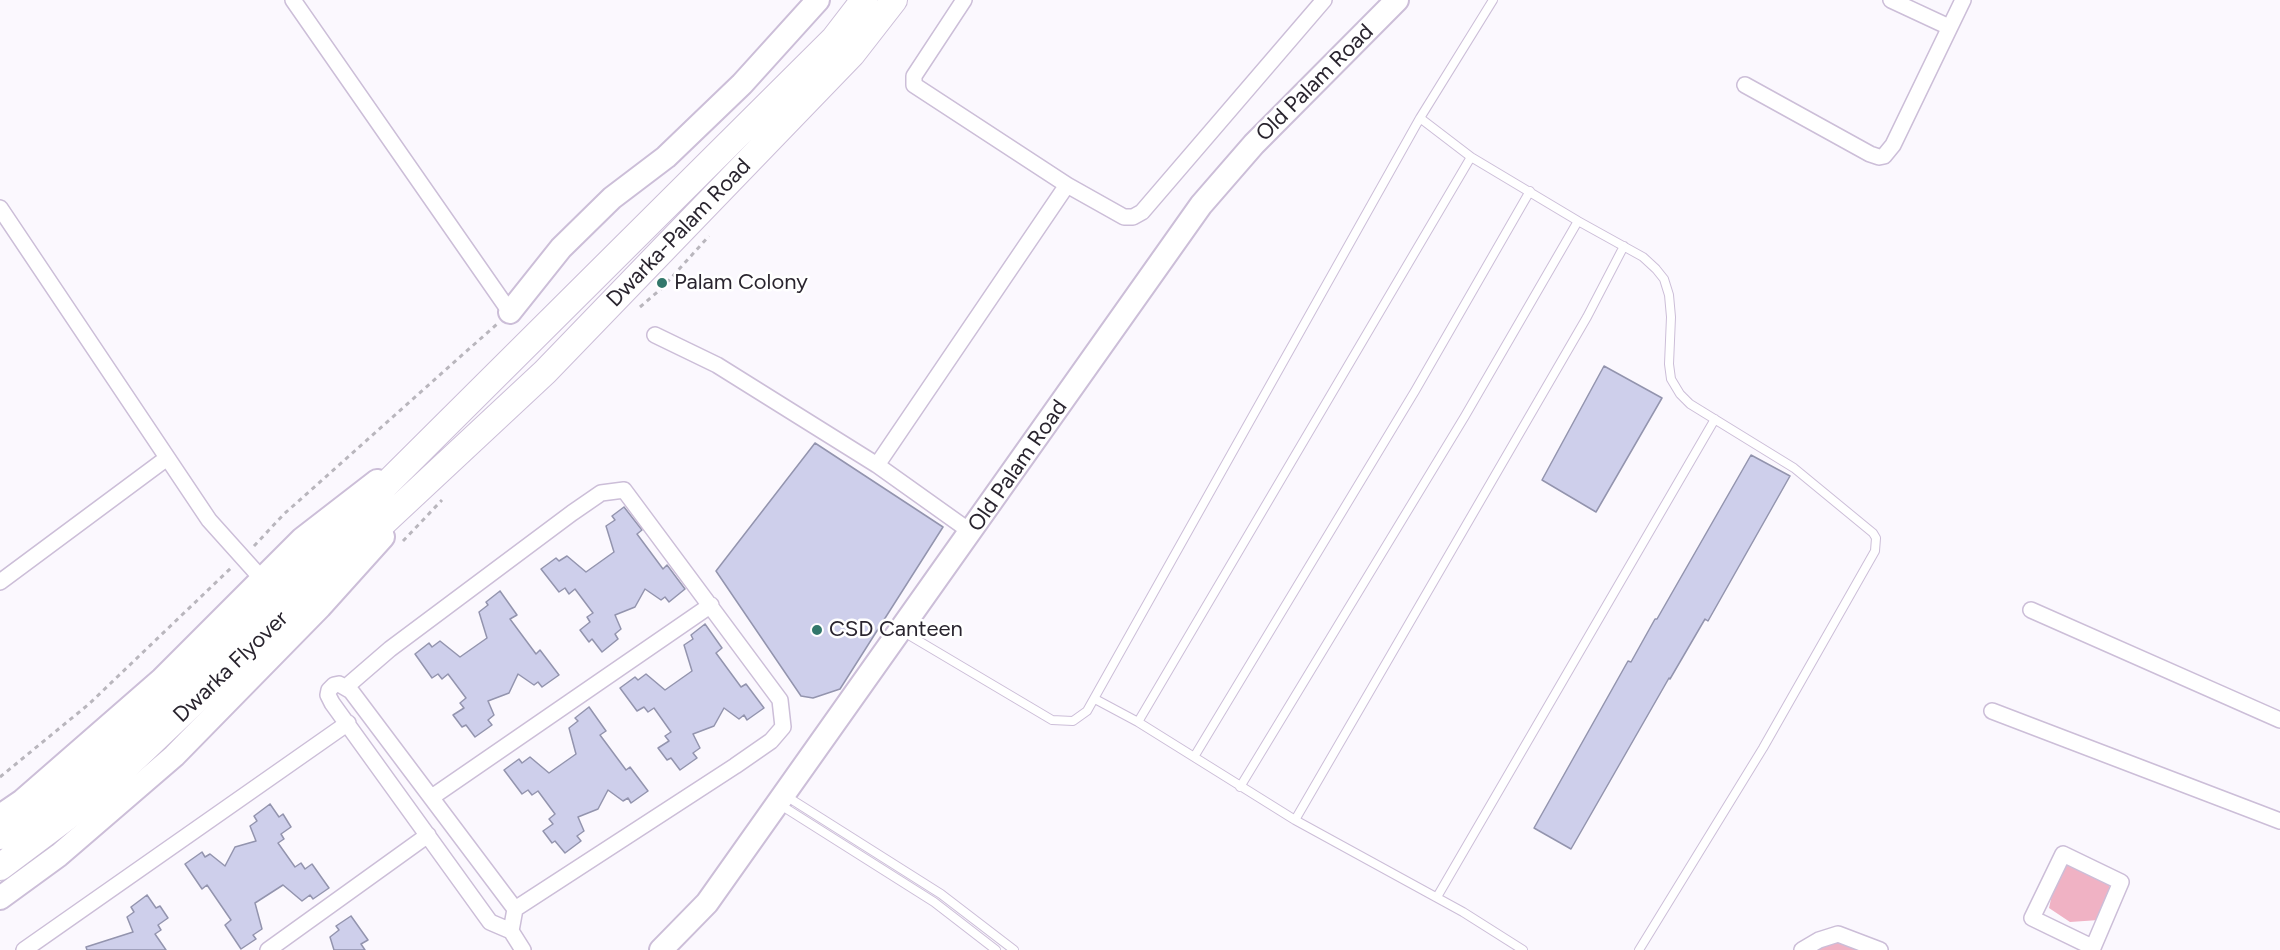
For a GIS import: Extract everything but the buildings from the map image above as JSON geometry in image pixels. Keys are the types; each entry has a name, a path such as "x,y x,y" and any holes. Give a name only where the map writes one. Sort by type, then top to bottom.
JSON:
{"main road":[{"name":"Dwarka-Palam Road","path":"430,441 834,39 864,0"},
{"name":"Dwarka-Palam Road","path":"454,457 545,372 852,54 894,0"},
{"name":"Dwarka Flyover","path":"0,836 77,778 297,573 430,441"},
{"name":"Dwarka Flyover","path":"0,867 96,795 454,457"}],"street":[{"path":"293,0 510,312 561,248 612,198 666,157 734,92 818,0"},
{"path":"964,0 914,76 914,86 1067,185 1124,217 1133,217 1142,212 1324,0"},
{"name":"Old Palam Road","path":"661,950 707,903 1201,205 1254,144 1397,0"},
{"path":"1891,0 1949,27"},
{"path":"1745,85 1870,154 1884,156 1893,145 1963,0"},
{"path":"877,465 1067,185"},
{"path":"0,210 209,520 262,579"},
{"path":"655,335 717,364 877,465 971,532"},
{"path":"0,816 22,801 162,679 302,539 430,441"},
{"path":"0,898 59,855 174,756 320,607 454,457"},
{"path":"0,582 167,458"},
{"path":"346,687 390,649 572,513 601,493 624,490 711,604 780,700 783,727 771,741 515,909 511,931"},
{"path":"432,797 711,604"},
{"path":"2031,610 2280,720"},
{"path":"515,909 346,687 339,684 334,685 328,695 490,922 511,931 522,949"},
{"path":"1992,711 2280,821"},
{"path":"24,950 348,723"},
{"path":"268,950 428,835"},
{"path":"2063,854 2121,882 2092,948 2032,918 2063,854"},
{"path":"1803,950 1819,940 1838,934 1880,950"}],"lane":[{"path":"901,630 1052,720 1063,722 1080,718 1095,699 1420,118 1493,0"},
{"path":"1420,118 1471,156 1578,221 1643,257 1664,279 1669,295 1671,317 1669,364 1671,379 1680,394 1690,404 1794,468 1873,533 1876,544 1875,550 1763,748 1639,950"},
{"path":"1138,722 1471,156"},
{"path":"1194,757 1415,391 1530,191"},
{"path":"1240,787 1465,416 1578,221"},
{"path":"1295,820 1581,327 1624,246"},
{"path":"1437,897 1715,419"},
{"path":"1095,699 1138,722 1295,820 1437,897 1523,950"},
{"path":"782,799 934,902 996,950"},
{"path":"782,799 941,894 1014,950"}],"path":[{"path":"0,777 89,704 242,559 284,514 510,312"}],"shaded area":[{"path":"2066,859 2111,882 2099,920 2070,922 2049,908 2055,881"},
{"path":"1839,939 1866,950 1816,950"}],"place":[{"name":"Palam Colony","path":"662,283"},
{"name":"CSD Canteen","path":"817,630"}]}
